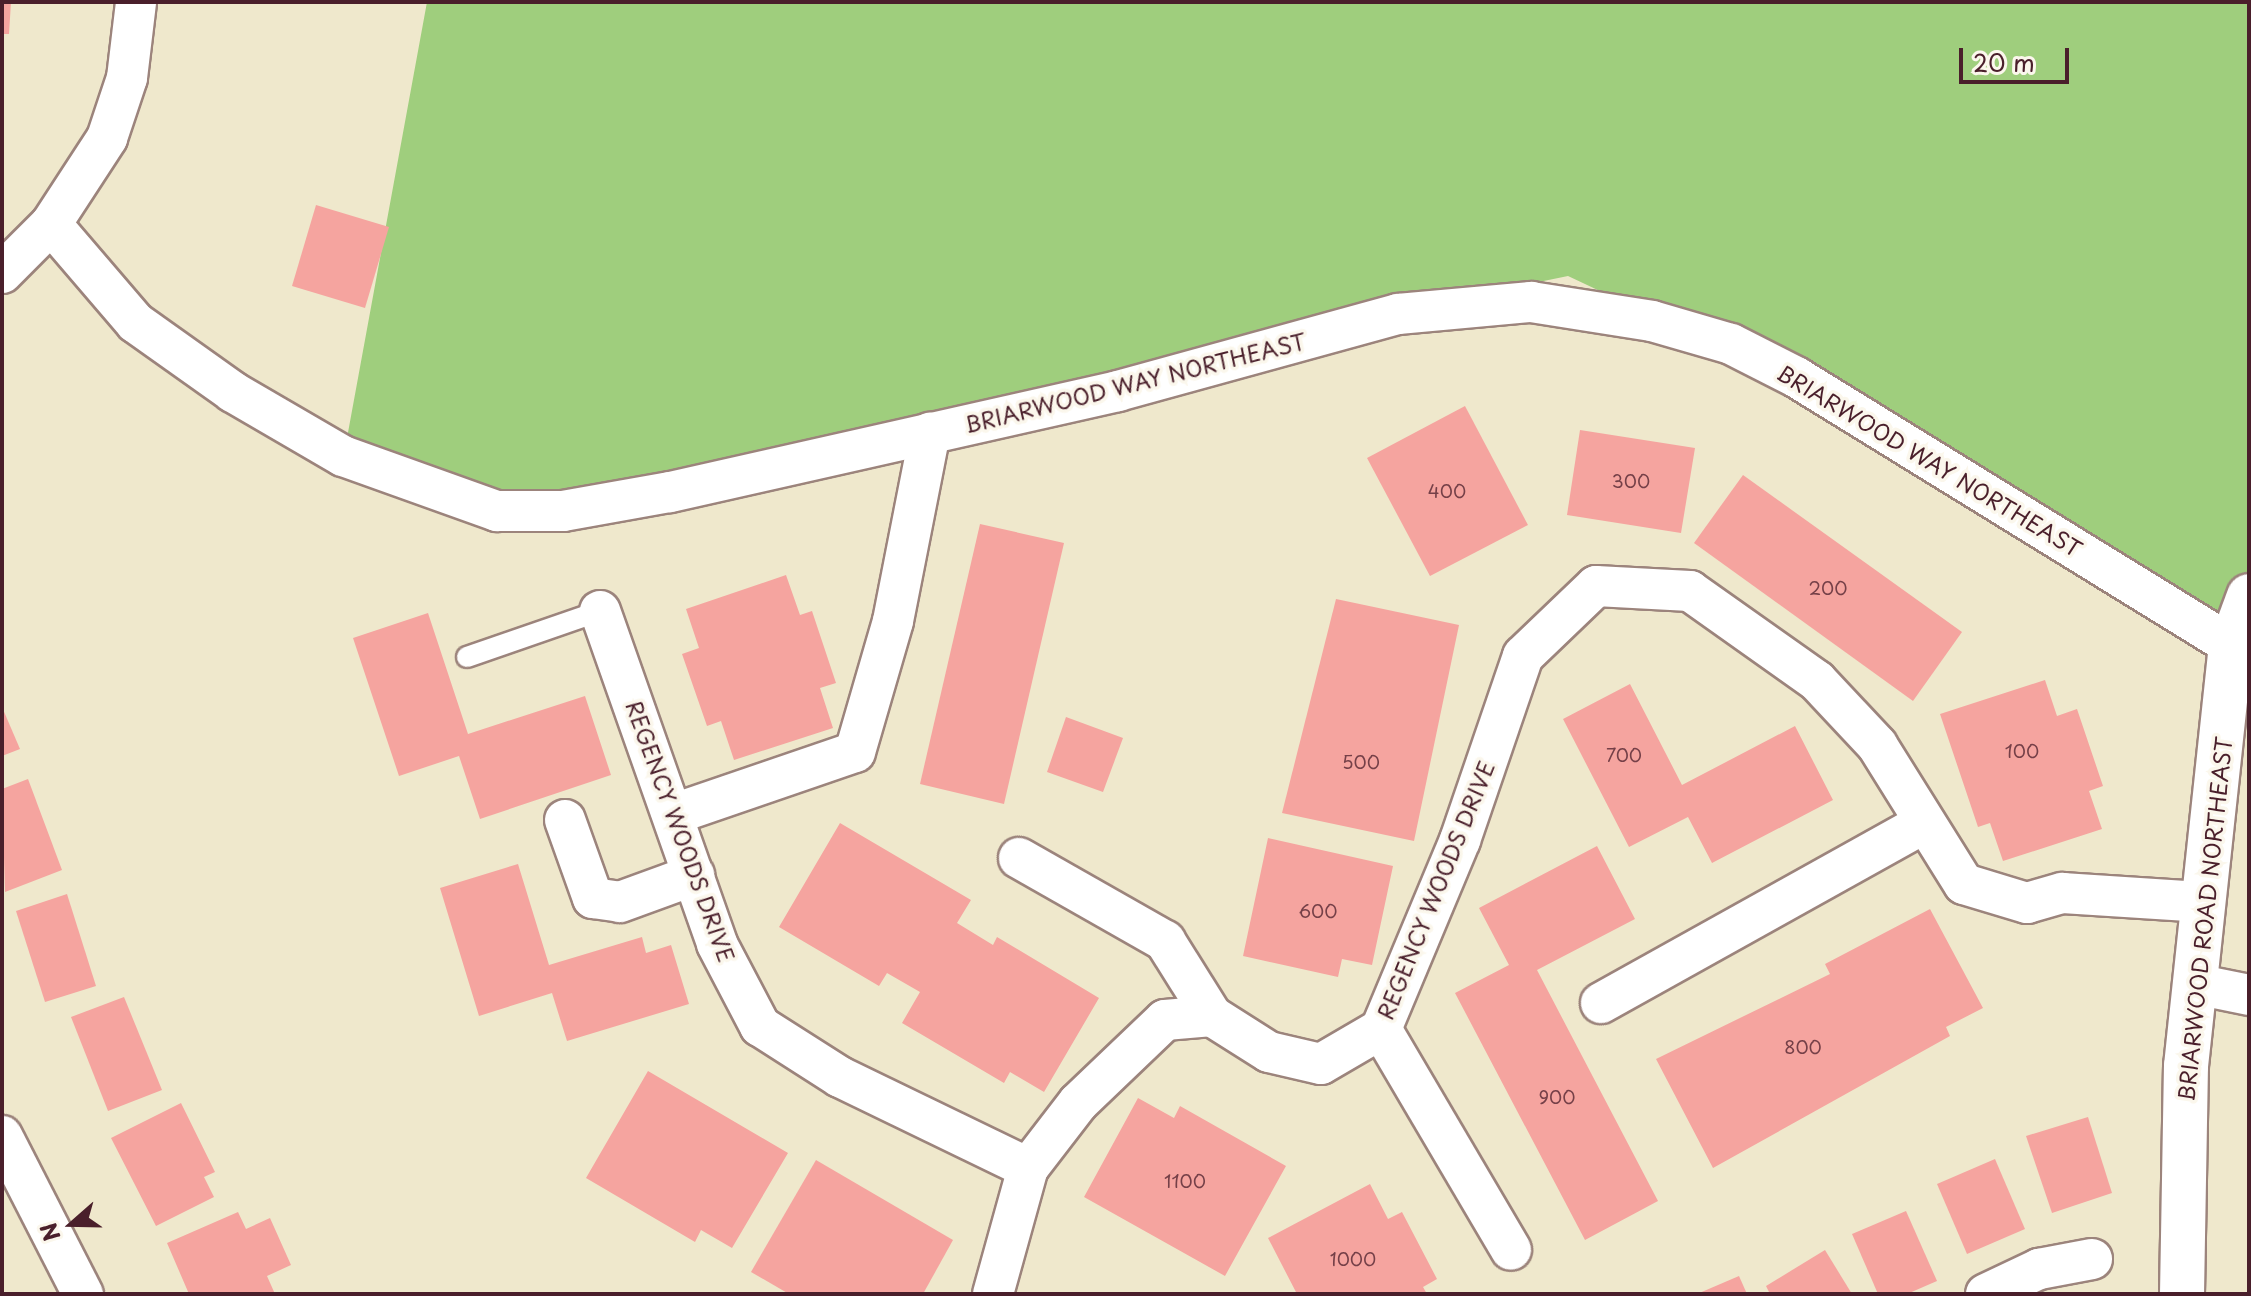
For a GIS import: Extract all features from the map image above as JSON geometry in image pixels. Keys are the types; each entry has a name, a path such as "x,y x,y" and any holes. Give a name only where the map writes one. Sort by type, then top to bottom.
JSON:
{"street":[{"path":"2,273 51,224 107,138 127,78 136,2"},
{"name":"BRIARWOOD WAY NORTHEAST","path":"51,224 136,323 233,392 343,456 497,511 563,511 930,433 1398,314 1531,302 1637,319 1731,344 1796,377 2231,645"},
{"path":"674,814 855,752 893,621 930,433"},
{"name":"REGENCY WOODS DRIVE","path":"1212,1016 1269,1052 1321,1064 1381,1029 1460,840 1523,656 1596,586 1690,591 1817,681 1877,745 1921,825 1964,884 2027,903 2063,919 2203,912"},
{"name":"BRIARWOOD ROAD NORTHEAST","path":"2182,1294 2186,1066 2231,645 2249,596"},
{"name":"REGENCY WOODS DRIVE","path":"600,611 674,814 717,944 760,1026 840,1077 1028,1168"},
{"path":"565,820 593,898 620,902 694,875"},
{"path":"1601,1003 1921,825"},
{"path":"993,1294 1028,1168 1078,1103 1165,1020 1212,1016 1165,941 1019,858"},
{"path":"2195,984 2249,995"},
{"path":"1381,1029 1511,1250"},
{"path":"2,1136 83,1294"},
{"path":"1986,1294 2039,1269 2092,1259"}],"lane":[{"path":"467,657 600,611"}],"green space":[{"path":"427,2 2249,2 2249,641 1808,389 1568,276 1179,356 533,524 347,438"}],"building":[{"path":"2,2 11,2 9,34 2,34"},
{"path":"316,205 389,227 365,308 292,286"},
{"path":"1465,406 1528,525 1430,576 1367,458"},
{"path":"1580,430 1695,448 1681,533 1567,515"},
{"path":"1743,475 1962,632 1913,701 1694,543"},
{"path":"980,524 1064,543 1004,804 920,784"},
{"path":"786,575 800,615 812,611 836,683 820,688 833,728 734,760 721,721 707,726 682,654 699,648 686,609"},
{"path":"1336,599 1459,625 1414,841 1282,813"},
{"path":"428,613 468,734 585,696 611,775 480,819 459,756 399,776 353,638"},
{"path":"2045,680 2057,716 2077,709 2103,786 2089,791 2102,829 2003,861 1990,823 1978,827 1940,714"},
{"path":"1630,684 1682,785 1795,726 1833,800 1712,863 1688,817 1629,847 1563,719"},
{"path":"2,707 20,749 2,756"},
{"path":"1066,717 1123,738 1103,792 1047,772"},
{"path":"28,779 62,870 5,892 2,789"},
{"path":"840,823 971,900 957,923 993,945 997,937 1099,998 1044,1092 1010,1072 1004,1083 902,1023 920,992 887,973 879,986 779,927"},
{"path":"1268,838 1393,866 1372,965 1342,959 1338,977 1243,956"},
{"path":"1597,846 1635,919 1537,970 1658,1201 1585,1240 1455,993 1509,965 1479,908"},
{"path":"518,864 549,965 642,937 646,953 671,945 689,1004 567,1041 552,993 479,1016 440,888"},
{"path":"67,894 96,986 45,1002 16,911"},
{"path":"1930,909 1983,1008 1946,1027 1950,1036 1713,1168 1656,1059 1830,974 1825,964"},
{"path":"124,997 162,1090 108,1111 71,1017"},
{"path":"648,1071 788,1153 732,1248 701,1230 695,1242 586,1178"},
{"path":"1138,1098 1174,1118 1180,1106 1286,1166 1225,1276 1084,1197"},
{"path":"181,1103 215,1172 204,1177 214,1197 156,1226 111,1138"},
{"path":"2088,1117 2112,1193 2052,1213 2026,1136"},
{"path":"1995,1159 2025,1229 1967,1254 1937,1184"},
{"path":"816,1160 953,1240 923,1294 789,1294 751,1272"},
{"path":"1370,1184 1388,1219 1402,1212 1437,1279 1423,1287 1427,1294 1297,1294 1268,1238"},
{"path":"1906,1211 1937,1281 1907,1294 1878,1294 1852,1234"},
{"path":"238,1212 246,1229 270,1218 291,1265 267,1276 275,1294 189,1294 167,1243"},
{"path":"1825,1250 1852,1294 1770,1294 1766,1286"},
{"path":"1739,1276 1747,1294 1697,1294"}]}
